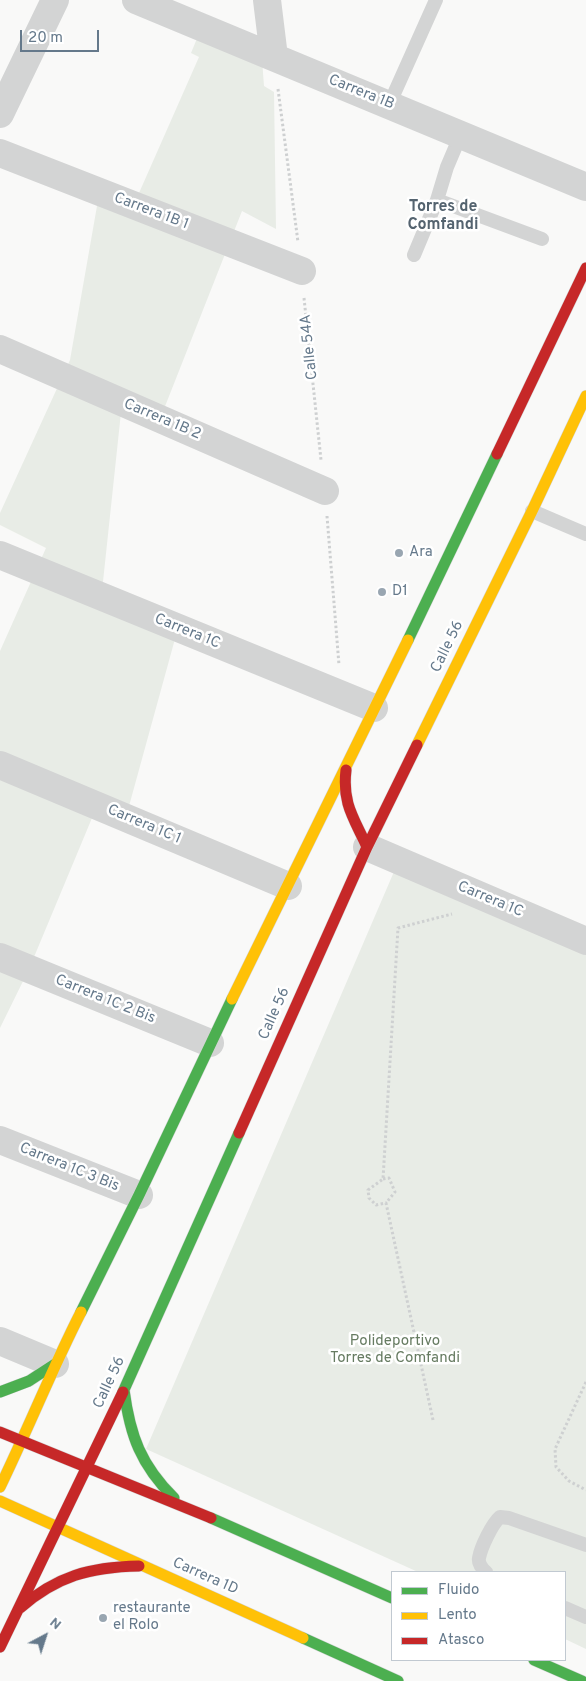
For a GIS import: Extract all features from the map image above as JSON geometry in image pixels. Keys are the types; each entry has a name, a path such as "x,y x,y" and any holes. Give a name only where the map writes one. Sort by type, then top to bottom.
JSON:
{"street":[{"path":"0,114 55,0"},
{"name":"Carrera 1B","path":"136,0 586,187"},
{"path":"266,0 274,57"},
{"name":"Carrera 1B 1","path":"0,153 302,271"},
{"path":"0,1487 55,1364 139,1195 210,1043 347,766 586,268"},
{"path":"577,286 583,303"},
{"name":"Carrera 1B 2","path":"0,349 324,490"},
{"name":"Calle 56","path":"0,1647 124,1390 366,847 532,511 586,396"},
{"name":"Carrera 1C","path":"0,555 374,708"},
{"name":"Carrera 1C 1","path":"0,765 288,886"},
{"path":"347,766 344,782 345,798 350,813 359,826 366,847"},
{"name":"Carrera 1C","path":"366,847 586,941"},
{"name":"Carrera 1C 2 Bis","path":"0,957 210,1043"},
{"name":"Carrera 1C 3 Bis","path":"0,1140 139,1195"},
{"path":"0,1341 55,1364"},
{"path":"0,1392 29,1380 55,1364"},
{"path":"124,1390 130,1430 138,1452 150,1472 183,1506"},
{"path":"0,1432 183,1506 391,1598"},
{"name":"Carrera 1D","path":"0,1501 398,1681"},
{"path":"17,1610 41,1591 69,1577 99,1568 145,1566"},
{"path":"536,1661 582,1681"}],"lane":[{"path":"389,105 436,0"},
{"path":"414,255 437,200 447,167 461,134"},
{"path":"437,200 542,239"},
{"path":"532,511 586,534"},
{"path":"485,1571 482,1569 479,1559 493,1524 500,1517 508,1518 586,1545"},
{"path":"566,1608 586,1617"}],"path":[{"name":"Calle 54A","path":"274,57 302,271 324,490 341,695"},
{"path":"383,1179 398,928 454,914"},
{"path":"389,1178 395,1192 386,1203 376,1205 369,1198 368,1190 383,1179 389,1178"},
{"path":"386,1203 433,1420"},
{"path":"586,1382 555,1449 556,1467 570,1481 586,1490"}],"green space":[{"path":"198,36 262,59 264,86 274,92 276,229 242,211 162,414 122,403 102,591 178,628 126,817 97,806 29,969 0,1028 0,651 46,548 0,525 0,513 70,360 97,206 139,193 199,57 191,53"},
{"name":"Polideportivo Torres de Comfandi","path":"396,867 586,955 586,1649 566,1639 566,1571 416,1571 146,1449"}],"traffic: fast":[{"path":"408,640 497,454"},
{"path":"81,1312 232,999"},
{"path":"123,1392 239,1133"},
{"path":"0,1392 29,1381 55,1364"},
{"path":"124,1390 130,1422 139,1449 153,1474 174,1498"},
{"path":"211,1518 391,1598"},
{"path":"303,1638 398,1681"},
{"path":"536,1661 582,1681"}],"traffic: slow":[{"path":"417,745 532,511 586,396"},
{"path":"232,999 408,640"},
{"path":"0,1487 81,1312"},
{"path":"0,1501 303,1638"}],"traffic: jam":[{"path":"497,454 586,268"},
{"path":"239,1133 367,847 417,745"},
{"path":"346,770 347,802 367,847"},
{"path":"0,1647 123,1392"},
{"path":"0,1432 211,1518"},
{"path":"20,1608 47,1588 75,1575 105,1568 139,1566"}],"place":[{"name":"Ara","path":"399,553"},
{"name":"D1","path":"382,592"},
{"name":"restaurante el Rolo","path":"103,1618"}],"district":[{"name":"Torres de Comfandi","path":"443,217"}]}
